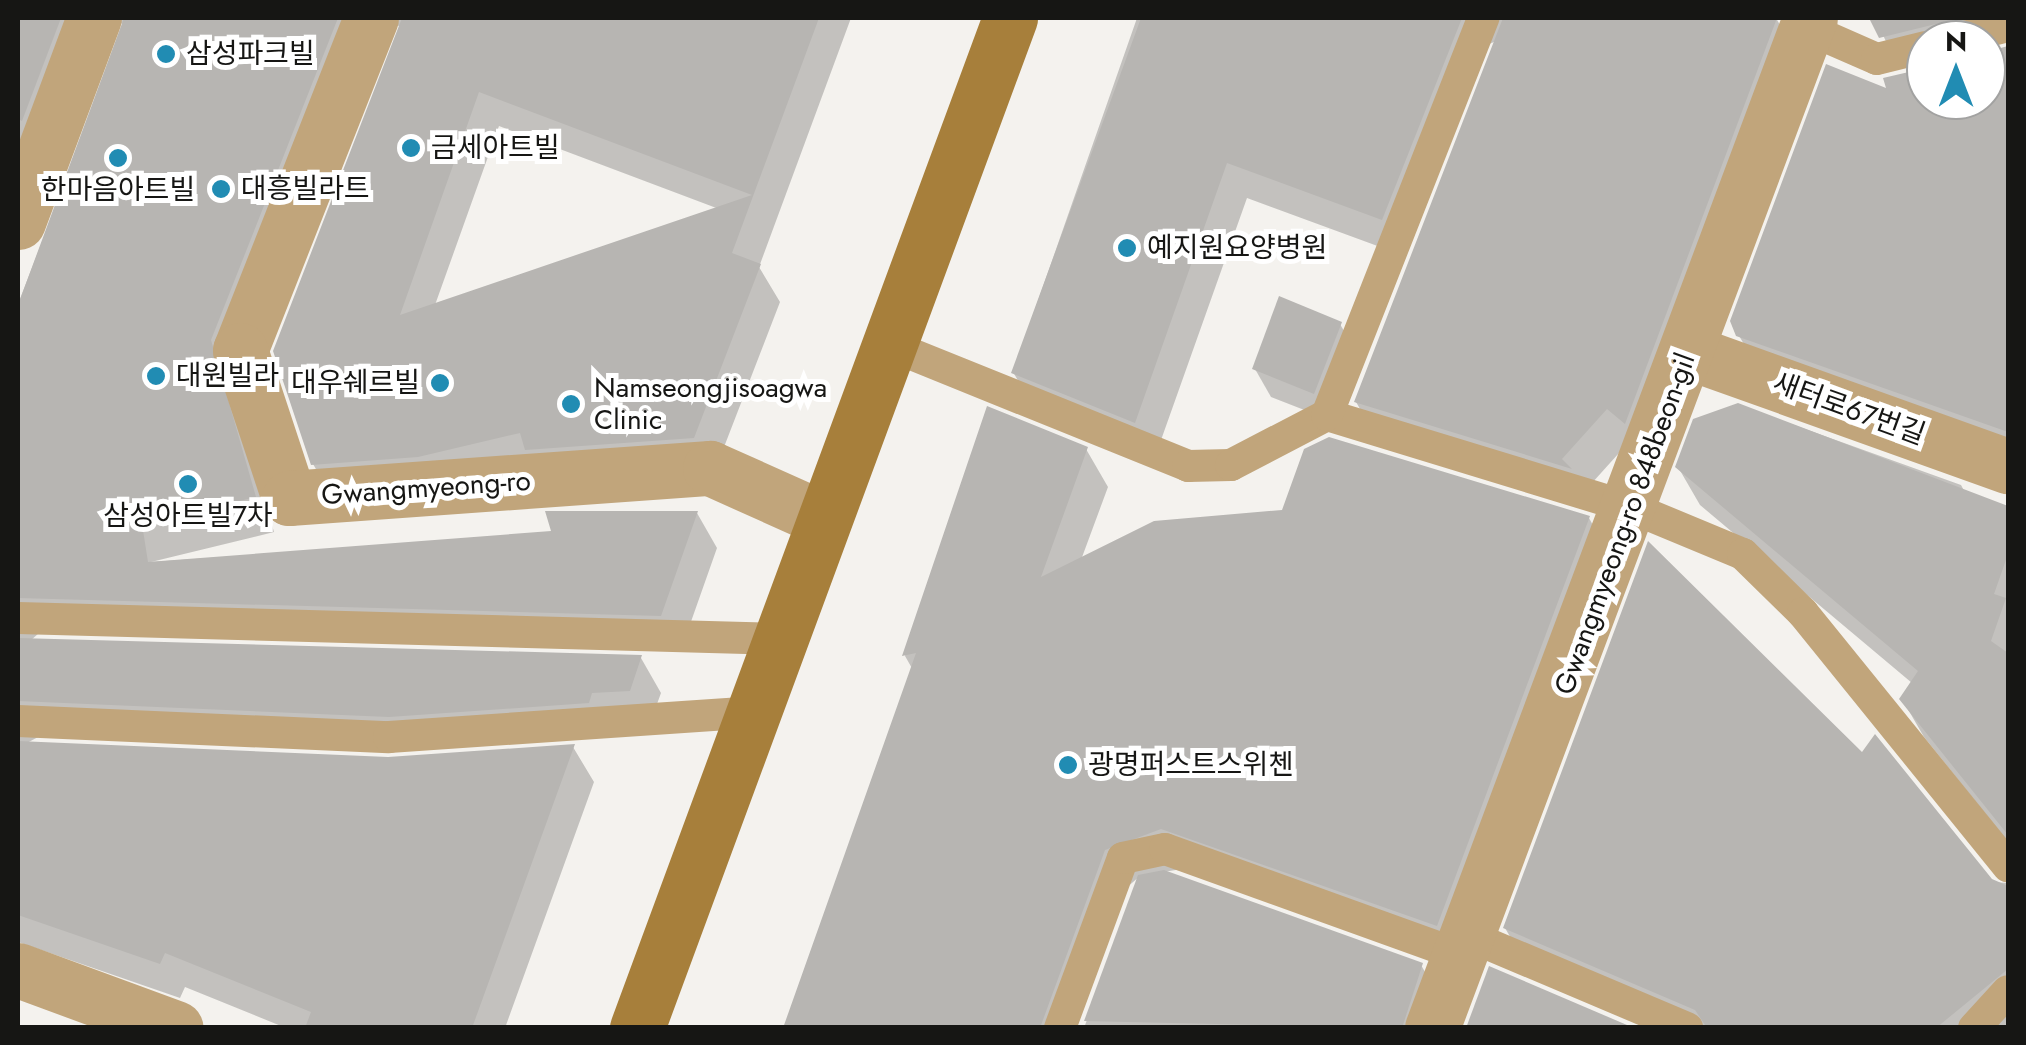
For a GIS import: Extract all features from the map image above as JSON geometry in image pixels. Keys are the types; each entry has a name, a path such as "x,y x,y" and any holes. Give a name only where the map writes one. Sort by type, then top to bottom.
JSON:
{"main road":[{"path":"637,1028 1010,18"}],"street":[{"path":"18,222 94,18"},
{"name":"Gwangmyeong-ro","path":"371,18 240,350 289,498 710,468 824,519"},
{"name":"Gwangmyeong-ro 848beon-gil","path":"1432,1028 1632,508 1808,23"},
{"name":"새터로67번길","path":"1689,352 2008,466"},
{"path":"18,973 176,1028"}],"lane":[{"path":"889,345 1188,466 1232,465 1326,414 1483,18"},
{"path":"1808,23 1876,59 1906,51"},
{"path":"1326,414 1632,508 1743,554 1803,613 2008,866"},
{"path":"18,618 780,640"},
{"path":"18,721 389,737 753,712"},
{"path":"1060,1028 1122,858 1165,849 1464,946 1686,1028"},
{"path":"1974,1028 2008,991"}],"building":[{"path":"18,18 61,18 22,121 18,119"},
{"path":"124,18 338,18 211,340 256,497 142,524 148,562 551,531 545,511 698,511 661,616 18,598 18,305"},
{"path":"402,18 819,18 732,253 761,264 694,438 525,450 520,433 418,457 311,465 273,351","holes":["479,92 752,195 400,315"]},
{"path":"1141,18 1462,18 1382,220 1227,163 1135,423 1011,373"},
{"path":"1503,18 1777,18 1625,424 1607,409 1562,459 1572,469 1354,402"},
{"path":"1869,18 1960,18 1906,20 1906,31 1879,38"},
{"path":"2006,47 2008,432 1736,336 1730,321 1826,64 1886,88 1883,78 1906,73 1906,120 2006,120"},
{"path":"1279,296 1342,322 1314,394 1252,369"},
{"path":"1738,403 2008,506 2008,554 1994,594 2006,598 1991,641 2008,653 2008,835 1899,699 1918,671 1675,467 1693,419"},
{"path":"987,406 1088,447 1041,577 1154,521 1282,510 1304,449 1329,437 1590,516 1437,926 1161,829 1105,850 1040,1028 783,1028 916,653 902,656"},
{"path":"1648,541 1862,752 1875,734 1992,879 2008,886 2008,969 1936,1028 1707,1028 1695,1010 1503,928"},
{"path":"18,638 642,655 630,691 592,693 589,703 389,717 18,701"},
{"path":"18,741 388,757 575,744 472,1028 305,1028 311,1012 165,953 160,964 18,915"},
{"path":"1164,870 1423,963 1402,1028 1084,1021 1138,875"},
{"path":"1489,966 1634,1028 1466,1028"}],"place":[{"name":"삼성파크빌","path":"166,54"},
{"name":"금세아트빌","path":"411,148"},
{"name":"한마음아트빌","path":"118,158"},
{"name":"대흥빌라트","path":"221,189"},
{"name":"예지원요양병원","path":"1127,248"},
{"name":"대원빌라","path":"156,376"},
{"name":"대우쉐르빌","path":"440,383"},
{"name":"Namseongjisoagwa Clinic","path":"571,404"},
{"name":"삼성아트빌7차","path":"188,484"},
{"name":"광명퍼스트스위첸","path":"1068,765"}]}
